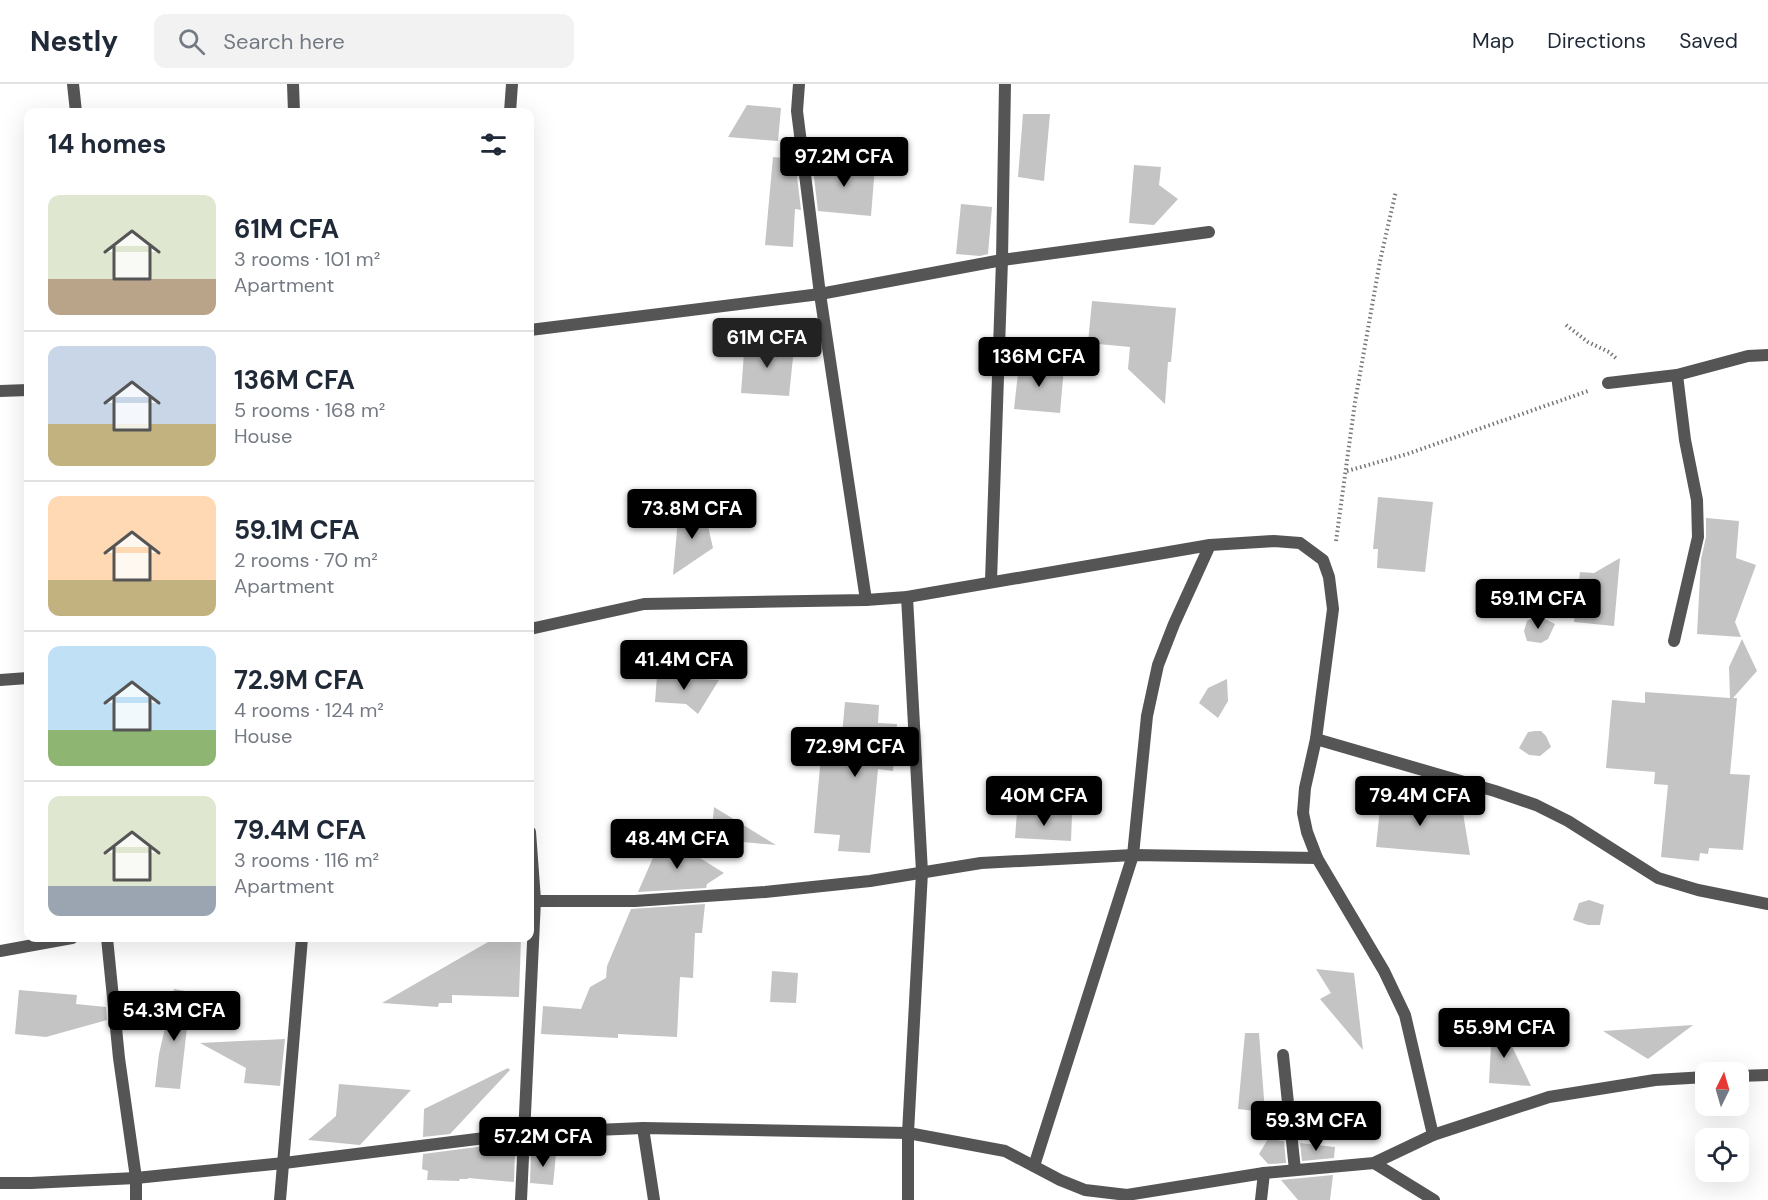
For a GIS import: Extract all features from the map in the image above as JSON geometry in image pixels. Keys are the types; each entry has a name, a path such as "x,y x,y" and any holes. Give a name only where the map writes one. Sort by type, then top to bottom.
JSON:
{"street":[{"path":"73,84 76,108"},
{"path":"293,84 294,108"},
{"path":"510,108 512,84"},
{"path":"799,84 797,111 820,294 866,600"},
{"path":"991,581 1002,260 1005,84"},
{"path":"534,330 820,294 1002,260 1209,232"},
{"path":"1608,383 1677,375 1748,356 1768,355"},
{"path":"1674,641 1698,537 1697,500 1685,440 1677,375"},
{"path":"0,391 24,390"},
{"path":"534,628 644,604 866,600 907,597 1210,545 1274,541 1300,543 1323,560 1329,577 1333,609 1316,739 1305,788 1303,813 1307,832 1317,858 1384,971 1405,1015 1433,1135"},
{"path":"1034,1166 1133,855 1147,716 1158,665 1210,545"},
{"path":"907,597 922,872 908,1133 908,1200"},
{"path":"0,680 24,678"},
{"path":"1316,739 1495,790 1568,820 1658,878 1698,890 1768,904"},
{"path":"534,901 634,901 765,892 870,881 981,862 1133,855 1317,858"},
{"path":"0,951 50,942"},
{"path":"107,942 119,1058 136,1178 136,1200"},
{"path":"280,1200 302,942"},
{"path":"521,1200 531,942"},
{"path":"1283,1055 1295,1170"},
{"path":"1749,1076 1768,1075"},
{"path":"0,1183 31,1184 136,1178 284,1163 525,1133 643,1128 908,1133 1005,1151 1084,1190 1127,1195 1264,1173 1374,1163 1433,1135 1548,1097 1655,1080 1695,1078"},
{"path":"643,1128 654,1200"},
{"path":"1374,1163 1434,1200"},
{"path":"1261,1200 1264,1173"}],"path":[{"path":"1329,577 1347,471 1355,402 1380,261 1396,191"},
{"path":"1347,471 1407,454 1608,383 1617,376 1621,363 1609,352 1587,342 1566,325"}],"building":[{"path":"747,105 781,108 778,141 728,137"},
{"path":"1023,114 1050,114 1044,181 1018,177"},
{"path":"773,157 795,159 801,210 795,209 793,247 765,245"},
{"path":"812,160 875,166 871,216 818,211"},
{"path":"1134,165 1161,167 1159,185 1178,199 1154,225 1129,223"},
{"path":"961,204 992,207 988,254 980,256 956,254"},
{"path":"1092,301 1176,308 1171,362 1168,362 1165,404 1128,369 1130,347 1088,343"},
{"path":"745,339 794,348 789,396 741,393"},
{"path":"1019,364 1064,367 1060,413 1014,409"},
{"path":"1378,497 1433,502 1425,572 1377,568 1378,549 1373,549"},
{"path":"704,509 713,548 673,575 678,519"},
{"path":"1706,518 1739,521 1736,558 1756,565 1735,622 1741,637 1697,634 1701,559 1706,537"},
{"path":"1620,558 1614,626 1574,622 1580,572 1594,573"},
{"path":"1541,617 1555,624 1548,639 1541,643 1527,641 1524,631 1527,621"},
{"path":"1742,639 1757,671 1733,698 1737,698 1730,774 1750,775 1743,850 1709,848 1708,854 1700,853 1699,861 1661,857 1668,785 1654,784 1655,772 1606,768 1612,700 1645,703 1645,692 1730,698 1729,667"},
{"path":"657,676 719,680 698,714 686,704 655,702"},
{"path":"1227,679 1228,701 1218,718 1199,703 1208,688"},
{"path":"845,702 879,705 878,723 897,724 893,771 878,769 870,853 838,851 840,835 814,833 821,756 840,758"},
{"path":"1541,731 1546,736 1551,747 1540,756 1529,755 1519,748 1528,732"},
{"path":"1382,789 1407,795 1426,814 1452,803 1458,806 1463,813 1470,855 1376,847"},
{"path":"714,807 776,845 711,839"},
{"path":"1017,812 1072,815 1071,841 1015,838"},
{"path":"663,835 724,873 707,884 706,888 638,892"},
{"path":"1589,900 1604,905 1600,925 1588,925 1573,920 1579,903"},
{"path":"705,904 702,933 695,933 693,978 680,977 677,1037 618,1034 618,1038 541,1034 543,1006 581,1009 590,987 606,978 607,966 631,909"},
{"path":"488,942 521,942 519,997 452,995 452,1003 439,1003 438,1007 382,1003"},
{"path":"1316,969 1354,973 1363,1050 1320,999 1331,993"},
{"path":"772,971 798,973 796,1003 770,1002"},
{"path":"174,989 191,992 180,1089 155,1087 159,1054"},
{"path":"19,990 77,995 76,1004 106,1007 107,1020 46,1037 15,1034"},
{"path":"1493,1007 1531,1086 1489,1083"},
{"path":"122,1008 135,1009 136,1012 123,1016"},
{"path":"1693,1025 1648,1059 1603,1031"},
{"path":"1245,1033 1259,1033 1265,1112 1238,1109"},
{"path":"285,1039 280,1086 244,1083 246,1068 200,1043"},
{"path":"508,1068 510,1070 450,1134 423,1137 424,1109"},
{"path":"339,1084 411,1090 360,1145 308,1140 336,1116"},
{"path":"1268,1139 1284,1141 1286,1163 1268,1164 1259,1154"},
{"path":"1300,1143 1335,1147 1334,1158 1302,1161"},
{"path":"477,1147 515,1151 514,1182 468,1178 459,1181 427,1180 428,1171 422,1169 423,1154"},
{"path":"531,1152 556,1154 553,1185 530,1183"},
{"path":"1333,1175 1330,1200 1298,1200 1281,1180"}]}
